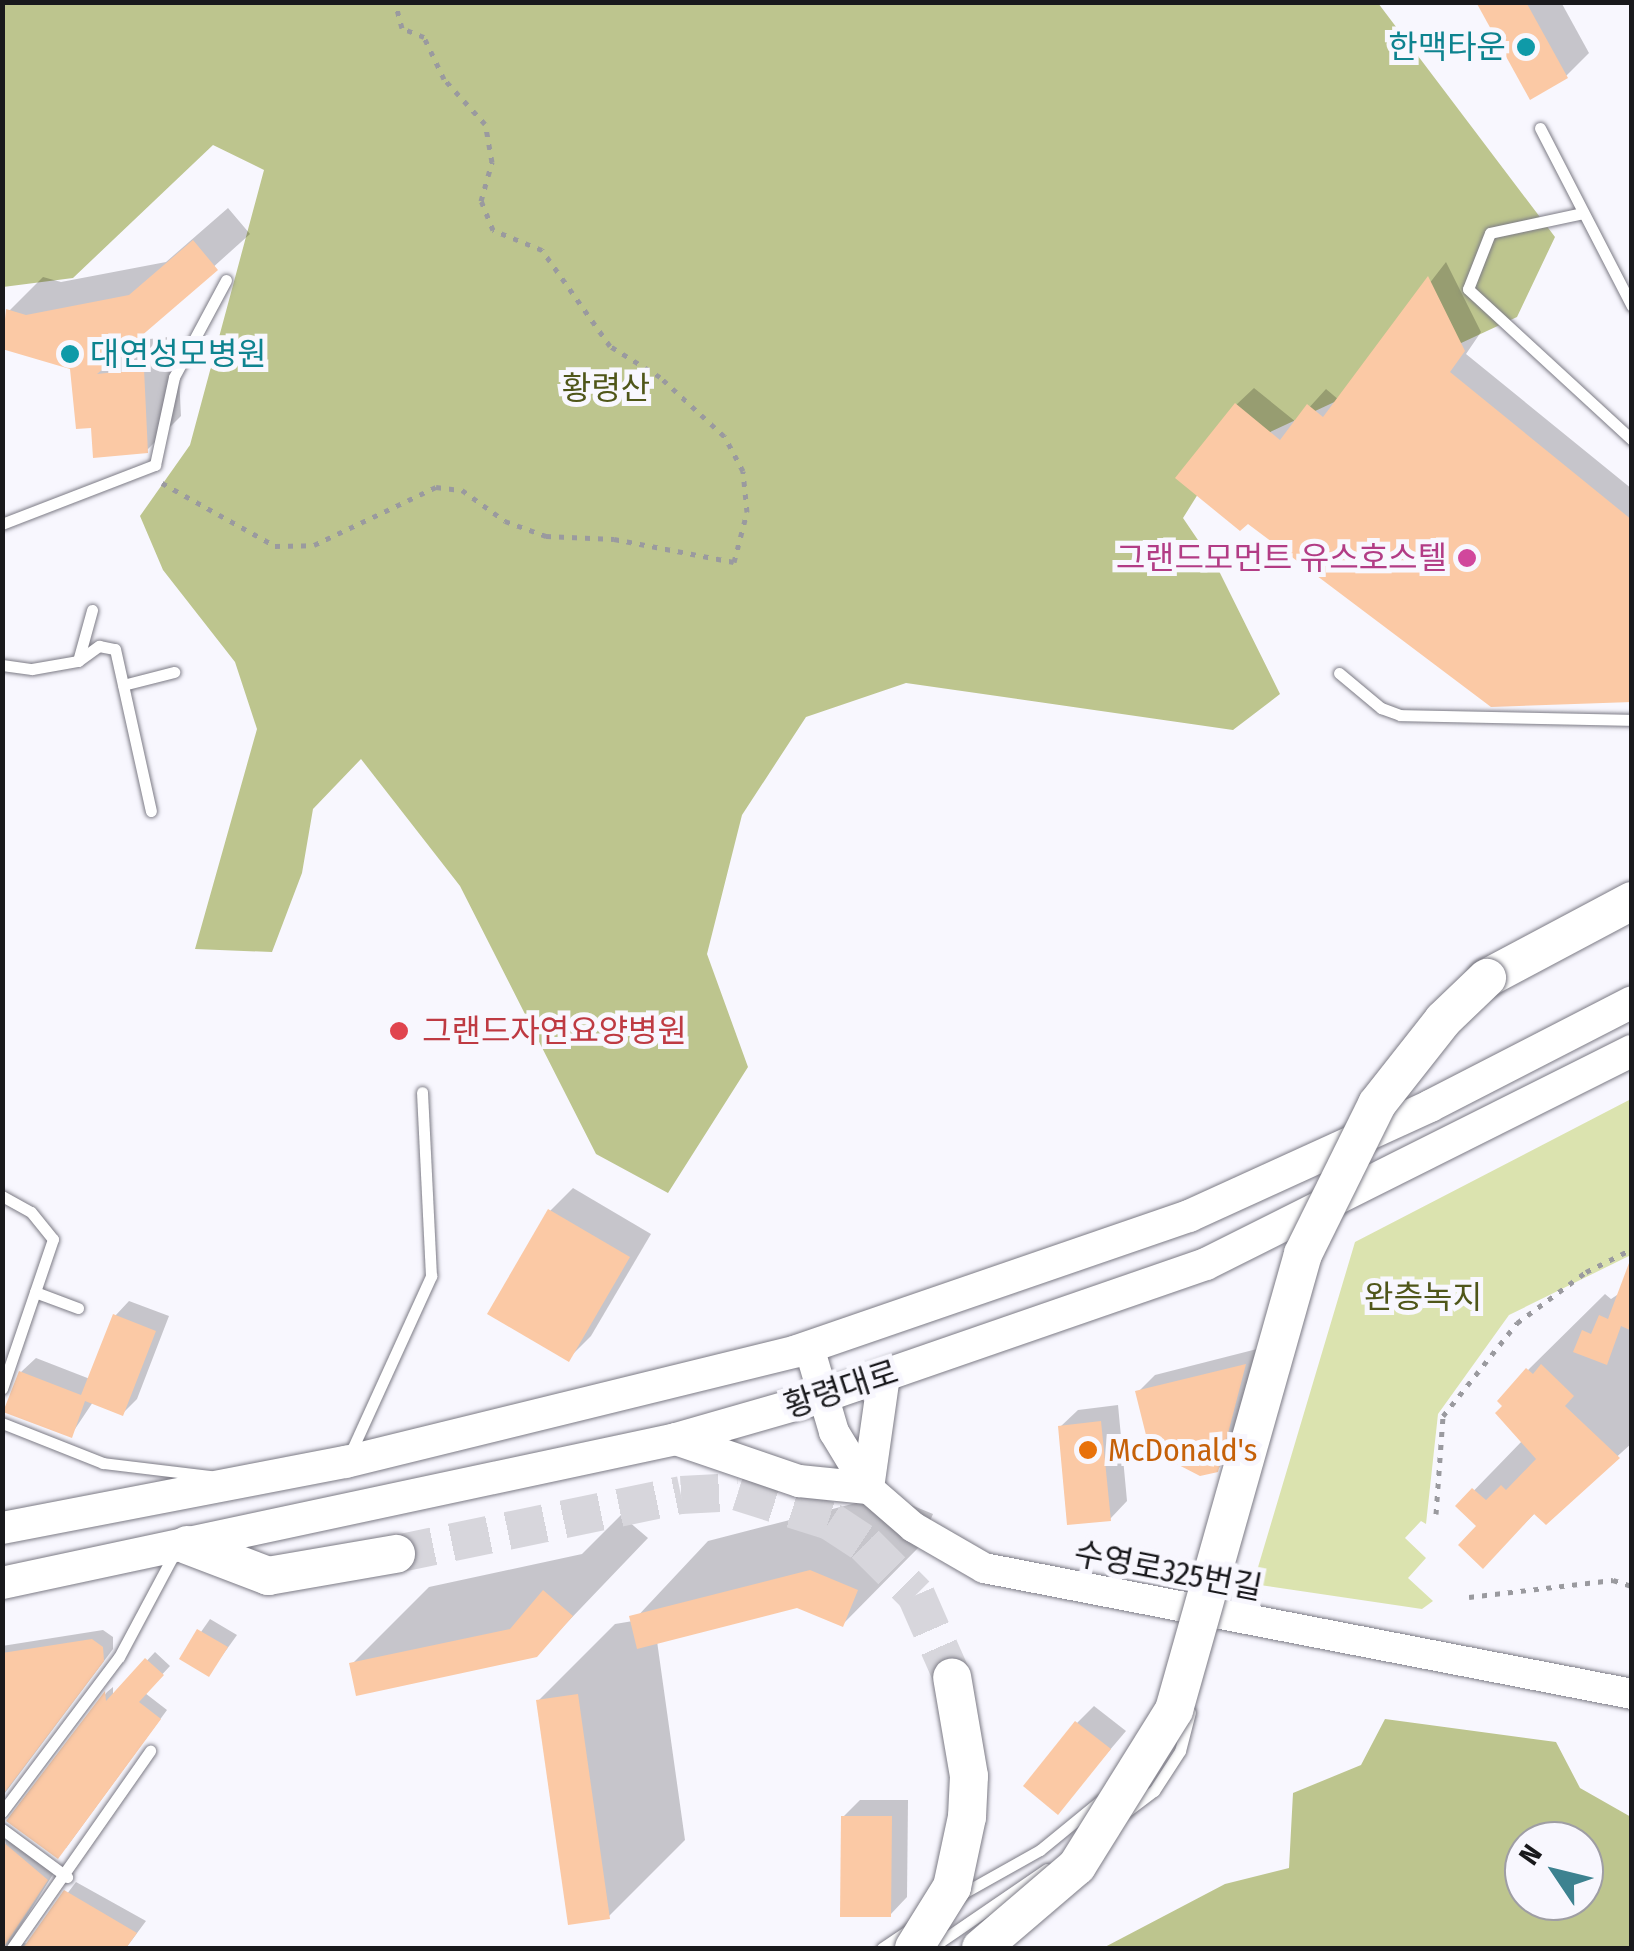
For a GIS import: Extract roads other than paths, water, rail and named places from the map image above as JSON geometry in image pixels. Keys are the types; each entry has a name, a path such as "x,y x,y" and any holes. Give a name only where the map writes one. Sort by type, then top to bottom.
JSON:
{"highway":[{"path":"981,1948 1077,1866 1174,1710 1303,1254 1376,1104 1443,1020 1487,978 1632,901"},
{"path":"182,1546 268,1576 396,1554"},
{"path":"914,1948 952,1887 967,1817 969,1776 952,1677"}],"main road":[{"name":"황령대로","path":"2,1528 346,1462 808,1347 1188,1216 1430,1106 1632,1002"},
{"name":"황령대로","path":"2,1583 676,1439 822,1397 1206,1264 1632,1051"},
{"path":"676,1439 798,1481 868,1488 884,1376"}],"street":[{"name":"수영로325번길","path":"808,1347 834,1432 868,1488 913,1528 984,1568 1632,1694"}],"lane":[{"path":"1540,128 1632,306"},
{"path":"1582,213 1490,232 1468,289 1632,440"},
{"path":"2,524 141,474 155,465 174,377 226,280"},
{"path":"78,661 92,610"},
{"path":"2,665 78,661 108,646 123,685 151,810"},
{"path":"123,685 174,672"},
{"path":"1339,672 1381,708 1400,715 1632,720"},
{"path":"346,1462 431,1276 422,1092"},
{"path":"2,1196 40,1220 53,1239 2,1389"},
{"path":"35,1292 78,1308"},
{"path":"2,1423 104,1463 248,1481"},
{"path":"2,1812 119,1657 182,1546"},
{"path":"882,1948 1040,1850 1111,1792 1167,1700 1183,1609"},
{"path":"931,1948 1154,1791 1180,1751 1190,1715 1183,1609"},
{"path":"12,1948 66,1877 150,1751"},
{"path":"2,1829 66,1877"}],"tunnel":[{"path":"396,1554 681,1495 738,1492 830,1521 865,1544 916,1595 952,1677"}],"place":[{"name":"한맥타운","path":"1526,47"},
{"name":"대연성모병원","path":"70,354"},
{"name":"그랜드모먼트 유스호스텔","path":"1467,558"},
{"name":"그랜드자연요양병원","path":"399,1031"},
{"name":"McDonald's","path":"1088,1450"}],"park label":[{"name":"황령산","path":"606,388"},
{"name":"완층녹지","path":"1423,1297"}]}
